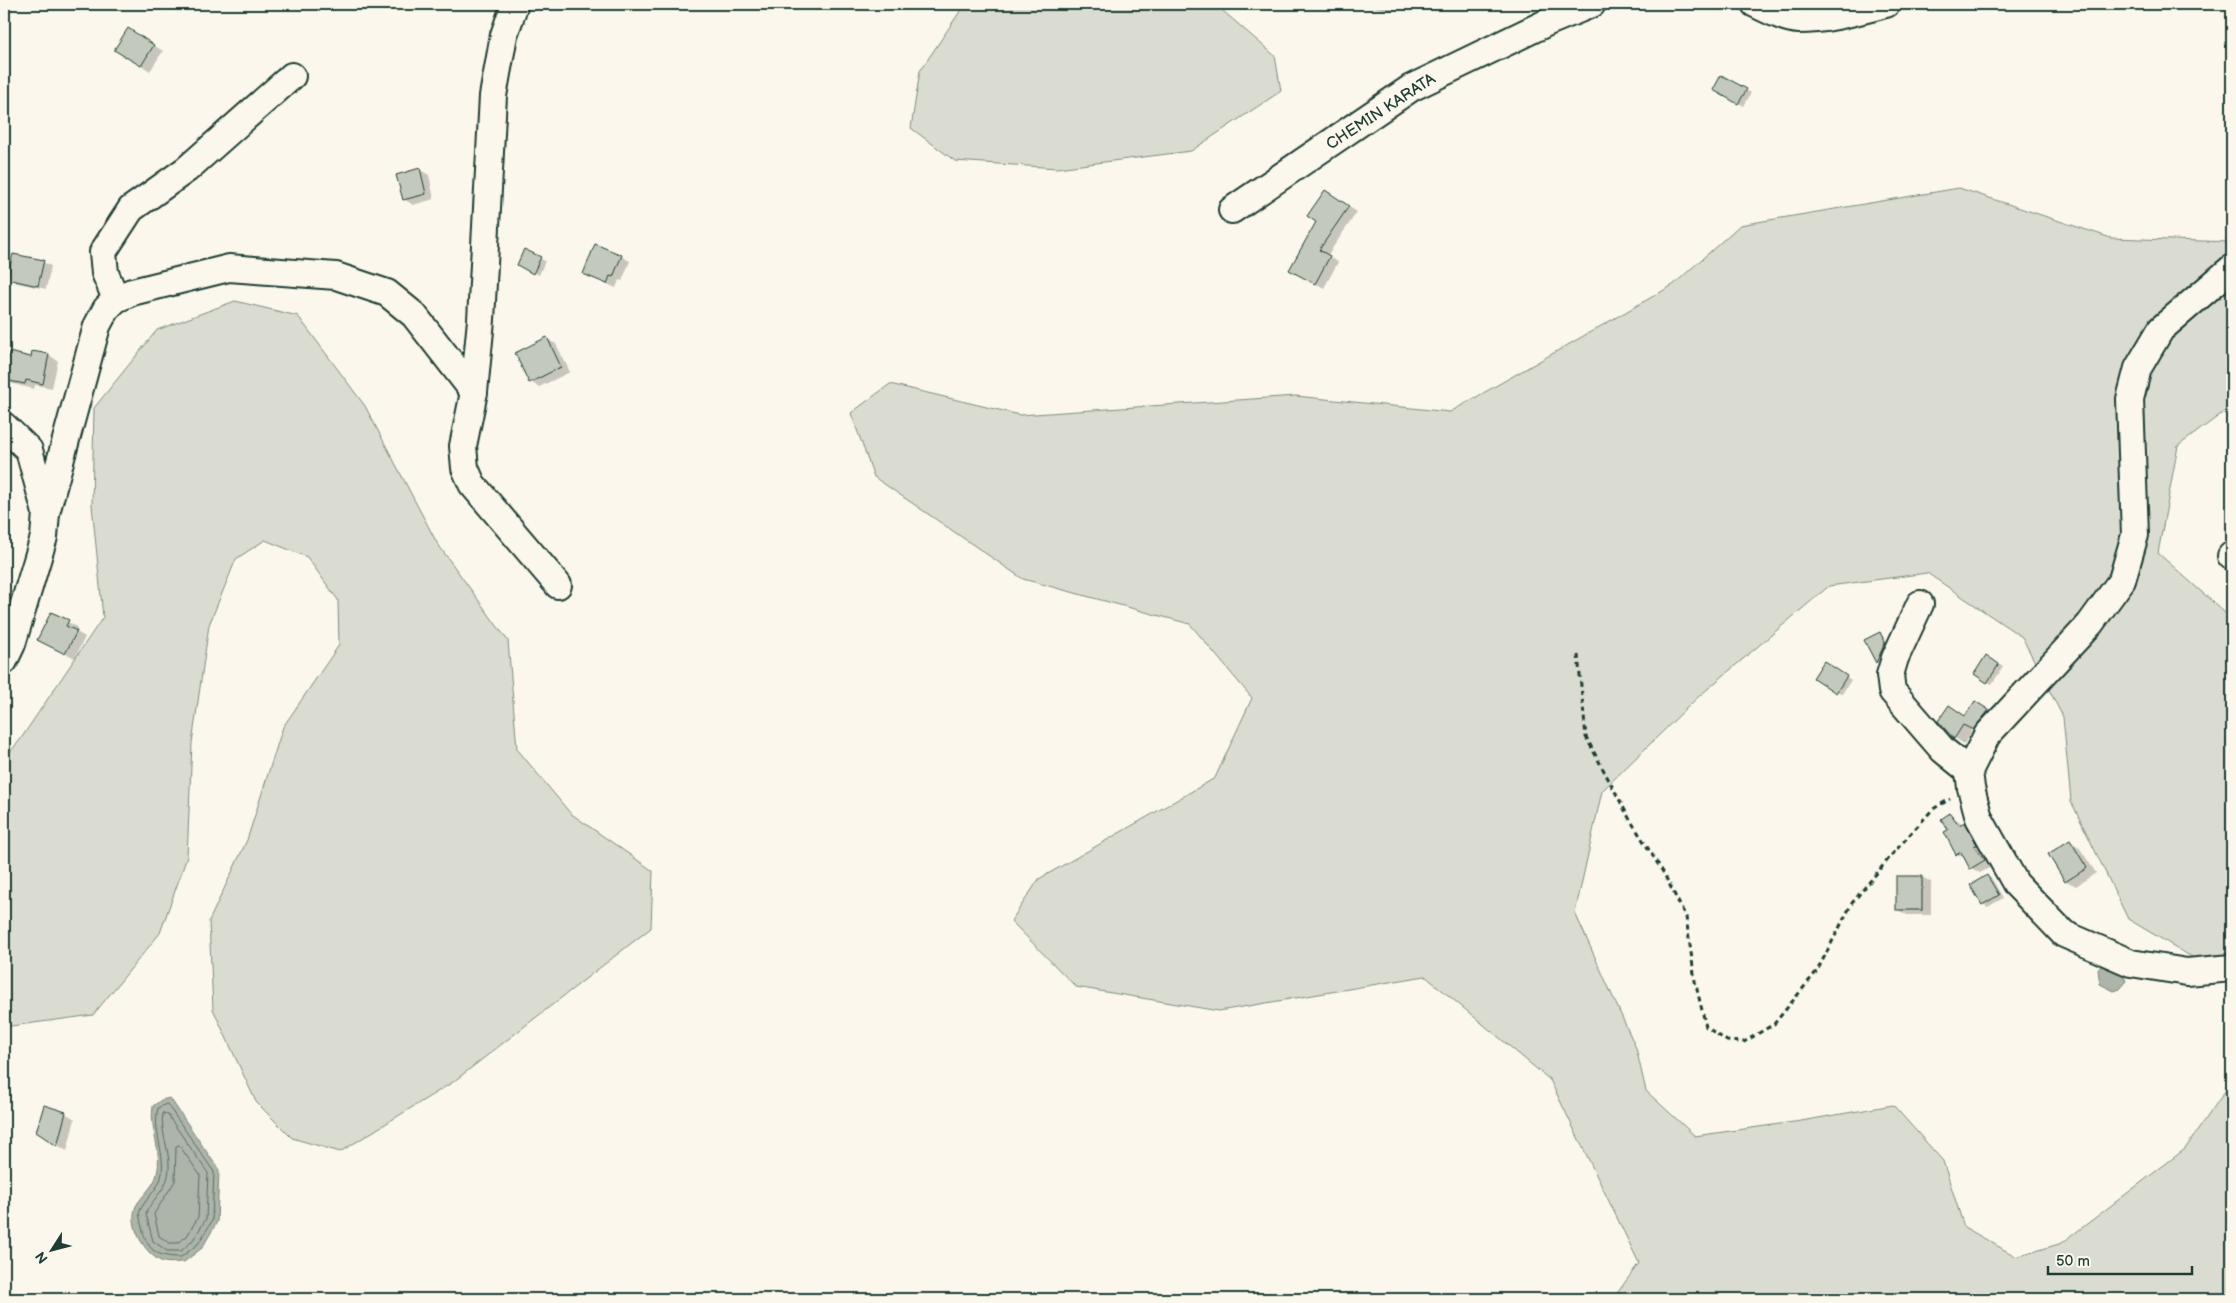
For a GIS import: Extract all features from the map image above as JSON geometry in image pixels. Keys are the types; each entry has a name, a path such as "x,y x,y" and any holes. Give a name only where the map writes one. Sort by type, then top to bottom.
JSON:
{"street":[{"path":"515,4 504,35 493,96 481,320 474,392 463,446 465,468 472,484 558,585"},
{"name":"CHEMIN KARATA","path":"1232,210 1411,88 1546,23 1592,4"},
{"path":"1756,4 1797,20 1840,15 1886,4"},
{"path":"116,299 105,273 103,252 131,209 187,169 292,76"},
{"path":"4,662 12,644 44,537 46,512 97,326 106,309 116,299 132,292 229,268 336,276 387,293 414,315 474,392"},
{"path":"1970,779 1987,735 2090,624 2122,580 2134,535 2130,399 2138,368 2161,329 2232,268"},
{"path":"4,426 30,450 46,512"},
{"path":"1920,604 1895,658 1890,675 1892,691 1970,779 1979,818 2016,884 2064,934 2131,963 2187,972 2232,968"}],"path":[{"path":"1578,655 1586,737 1630,818 1663,872 1686,917 1695,981 1706,1027 1727,1041 1744,1042 1774,1024 1817,971 1852,903 1932,809 1970,779"}],"shaded area":[{"path":"965,4 1215,4 1275,56 1281,91 1191,151 1057,168 955,161 911,128 920,71"},
{"path":"1959,188 2111,238 2232,242 2232,406 2178,446 2158,553 2232,619 2232,981 2128,919 2071,801 2063,717 2022,637 1927,573 1829,586 1697,698 1602,791 1575,913 1636,1048 1646,1091 1695,1136 1801,1121 1893,1105 1943,1161 1964,1227 2017,1257 2062,1243 2185,1149 2232,1081 2232,1299 1613,1299 1639,1263 1550,1080 1425,976 1219,1011 1076,987 1011,921 1039,879 1215,778 1252,698 1190,624 1023,579 874,477 851,413 890,384 1020,415 1296,396 1450,412 1673,285 1740,225"},
{"path":"235,301 298,316 365,406 437,543 508,641 517,749 570,813 653,871 651,928 453,1082 340,1152 292,1138 256,1102 213,1009 209,921 247,840 283,727 339,645 338,600 307,557 265,540 236,559 209,625 192,743 187,857 160,933 93,1015 4,1027 4,759 20,740 103,617 92,505 94,408 157,330"}],"water":[{"path":"2103,963 2123,972 2126,982 2120,989 2114,991 2100,984 2098,970"},
{"path":"170,1098 219,1170 217,1222 202,1248 184,1262 172,1263 161,1261 149,1252 139,1238 134,1221 136,1206 153,1183 157,1174 158,1157 152,1115 153,1106 161,1100"}],"building":[{"path":"128,28 154,45 141,66 114,50"},
{"path":"1721,75 1747,89 1738,104 1713,90"},
{"path":"420,168 426,194 403,200 396,175"},
{"path":"1325,190 1349,206 1319,250 1330,256 1315,284 1289,270 1316,222 1307,216"},
{"path":"595,244 622,255 613,277 610,276 607,284 583,274"},
{"path":"524,249 541,257 533,274 517,265"},
{"path":"13,254 44,260 38,286 7,279"},
{"path":"547,337 561,367 529,383 515,353"},
{"path":"32,351 49,354 43,384 26,380 25,384 4,380 9,352 31,357"},
{"path":"51,612 69,620 66,626 77,631 65,654 37,640"},
{"path":"1880,632 1885,643 1876,663 1864,640"},
{"path":"1986,655 1999,664 1987,683 1974,674"},
{"path":"1824,661 1847,676 1836,693 1813,678"},
{"path":"1975,701 1989,710 1973,730 1963,725 1954,739 1938,721 1949,705 1965,716"},
{"path":"1950,813 1959,825 1965,822 1977,845 1974,846 1985,860 1970,869 1961,852 1956,855 1944,832 1948,830 1941,819"},
{"path":"2070,840 2087,868 2065,882 2048,854"},
{"path":"1987,875 1999,895 1982,905 1970,885"},
{"path":"1896,876 1922,876 1922,910 1896,910"},
{"path":"44,1105 66,1112 57,1146 36,1132"}]}
